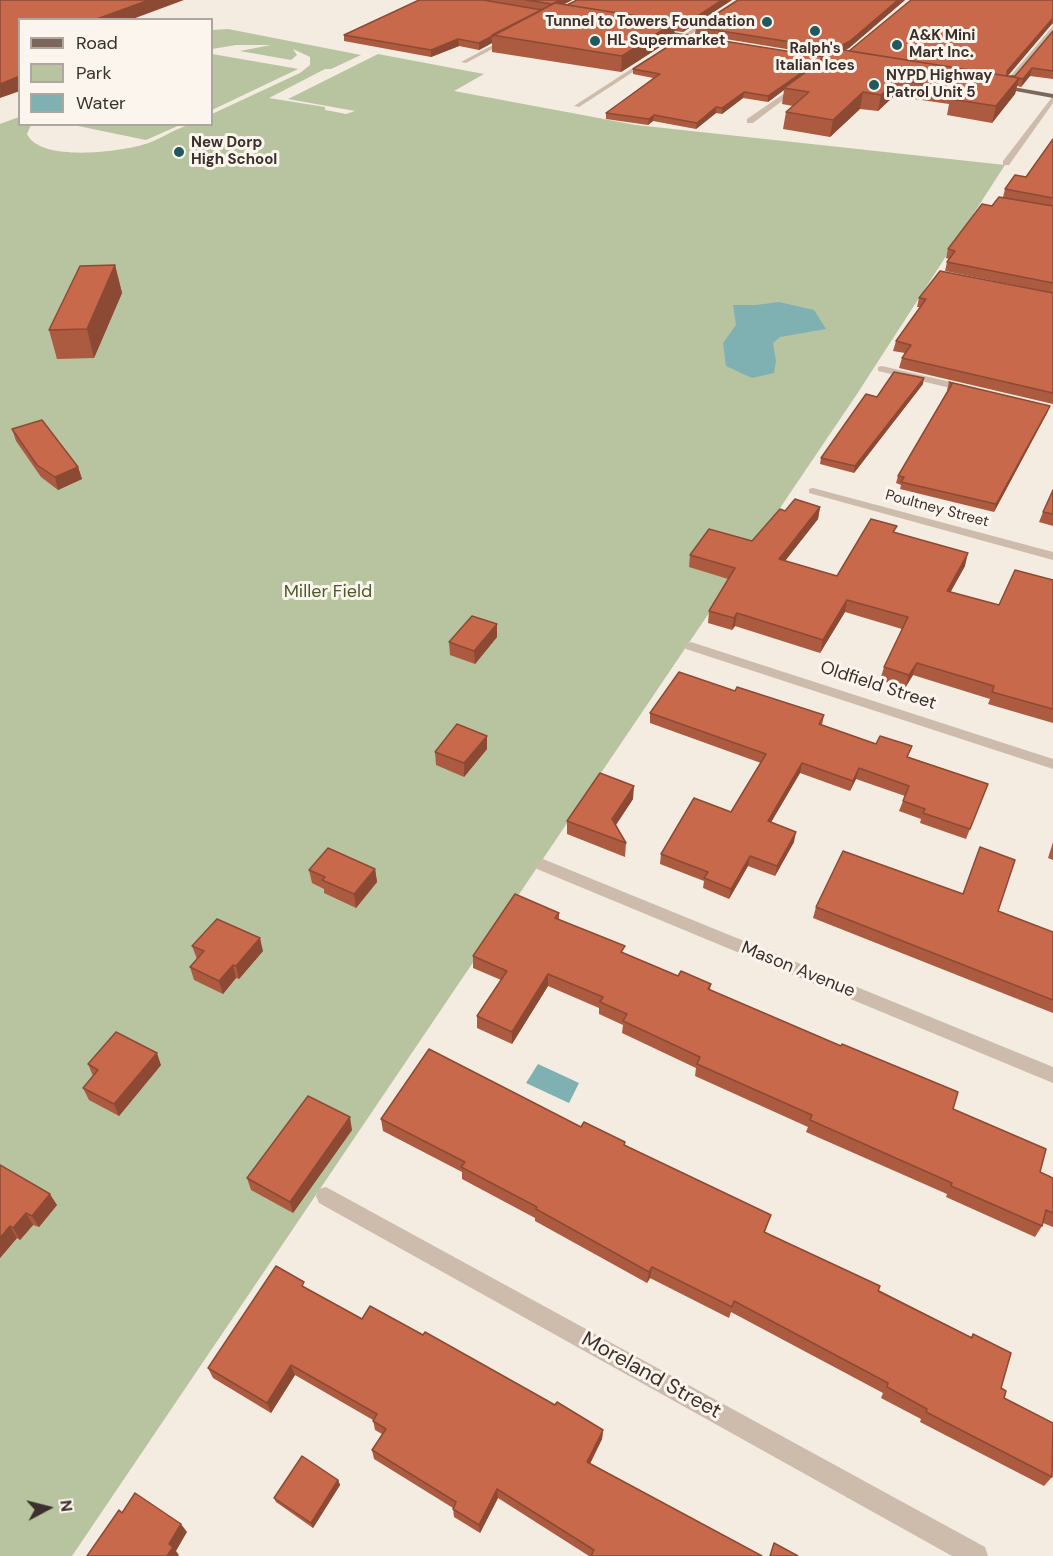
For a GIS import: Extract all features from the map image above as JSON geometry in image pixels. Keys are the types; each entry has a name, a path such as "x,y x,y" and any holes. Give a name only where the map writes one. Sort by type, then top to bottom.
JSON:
{"main road":[{"path":"708,33 646,26 711,40"},
{"path":"997,79 1053,88"},
{"path":"988,85 1053,97"}],"street":[{"path":"663,51 740,0"},
{"path":"1009,81 1053,28"},
{"path":"464,62 517,34"},
{"path":"577,106 653,57"},
{"path":"750,121 808,79"},
{"path":"1006,162 1053,97"},
{"path":"882,369 984,393"},
{"name":"Poultney Street","path":"813,491 1053,556"},
{"name":"Oldfield Street","path":"691,645 1053,764"},
{"name":"Mason Avenue","path":"543,865 1053,1075"},
{"name":"Moreland Street","path":"326,1196 976,1556"}],"green space":[{"name":"Miller Field","path":"228,29 361,55 331,69 325,69 269,98 325,107 325,110 346,114 355,111 288,99 378,54 484,74 454,91 636,125 1005,165 857,394 72,1556 0,1556 0,124 18,117 18,126 31,126 27,134 35,143 47,149 63,152 98,152 130,148 148,143 186,126 213,126 213,114 300,73 310,65 310,57 293,49 297,55 291,60 240,51 271,45 236,45 213,49 213,30"},
{"path":"213,54 298,69 213,110"},
{"path":"78,126 178,126 146,140"}],"water":[{"path":"779,302 814,310 826,329 780,337 773,343 776,361 774,373 752,378 726,366 723,343 736,325 733,305"},
{"path":"538,1064 579,1083 569,1103 526,1083"}],"building":[{"path":"0,0 149,0 100,18 18,18 18,77 0,84"},
{"path":"419,0 483,0 542,10 479,43 458,39 431,50 344,35"},
{"path":"526,0 560,0 552,4"},
{"path":"577,0 722,0 684,25 567,5"},
{"path":"738,0 898,0 850,41 835,49 696,27"},
{"path":"911,0 1053,0 1053,18 1007,71 1007,76 849,51"},
{"path":"555,3 675,22 622,56 492,35"},
{"path":"1053,31 1053,71 1032,68 1023,79 1008,76 1015,76"},
{"path":"686,35 824,57 768,96 744,92 722,108 716,107 697,123 654,115 649,119 606,113 660,74 633,69"},
{"path":"838,49 1019,78 996,106 950,99 959,89 897,80 881,95 863,92 833,120 786,112 809,92 784,88"},
{"path":"1053,139 1053,198 1005,189 1015,175 1026,177"},
{"path":"999,197 1053,206 1053,283 947,262 955,251 948,249 982,204 992,206"},
{"path":"115,265 87,329 49,330 80,266"},
{"path":"940,271 1053,293 1053,393 902,358 911,345 896,341 926,299 919,298"},
{"path":"894,372 924,378 855,466 821,458 866,394 877,397"},
{"path":"949,382 1050,406 996,504 901,482 904,477 898,476 952,384"},
{"path":"42,420 78,467 55,477 37,465 12,429"},
{"path":"1053,490 1053,514 1043,512"},
{"path":"795,499 820,507 779,559 837,576 871,519 897,526 893,532 968,553 947,591 999,605 1015,570 1053,580 1053,709 992,692 994,686 917,663 909,675 884,667 908,617 847,600 823,640 737,613 734,618 709,611 735,568 690,555 709,529 752,541 780,509 785,511"},
{"path":"472,616 497,624 474,651 449,642"},
{"path":"679,672 735,691 737,687 824,715 819,724 876,744 880,736 912,746 907,757 988,784 970,829 923,813 925,809 903,801 909,786 859,768 853,781 802,763 768,821 796,832 777,866 750,856 731,889 704,878 708,872 661,854 694,798 731,812 766,754 650,713"},
{"path":"457,724 487,736 464,763 435,752"},
{"path":"600,773 634,786 612,819 626,843 567,821"},
{"path":"980,847 1015,860 998,911 1053,932 1053,1000 816,907 843,851 963,894"},
{"path":"328,848 375,869 354,894 322,880 325,877 309,870"},
{"path":"515,894 559,913 555,918 625,946 621,952 678,976 681,971 711,984 708,989 841,1046 842,1044 958,1092 953,1109 1046,1149 1040,1172 1053,1178 1053,1213 1046,1210 1042,1226 810,1120 812,1115 697,1064 700,1057 623,1021 627,1014 600,1002 603,997 548,974 512,1032 477,1016 507,971 473,956"},
{"path":"217,919 260,938 236,966 233,965 219,981 190,967 204,951 192,946"},
{"path":"116,1032 157,1053 114,1104 83,1088 98,1070 88,1064"},
{"path":"429,1049 581,1127 584,1122 625,1142 624,1145 771,1215 764,1232 880,1286 878,1291 972,1338 973,1334 1011,1353 1001,1388 1006,1391 1004,1398 1053,1423 1052,1477 926,1412 927,1409 887,1387 888,1383 734,1301 732,1307 652,1267 649,1272 536,1209 537,1207 461,1167 465,1162 381,1119"},
{"path":"308,1096 350,1117 290,1202 247,1178"},
{"path":"0,1165 50,1194 32,1216 26,1213 13,1228 10,1226 0,1238"},
{"path":"276,1266 304,1282 302,1286 362,1319 370,1306 423,1335 425,1332 555,1405 557,1402 603,1430 587,1462 762,1556 591,1556 594,1550 497,1489 479,1525 453,1509 456,1502 372,1450 386,1429 373,1421 377,1414 291,1365 267,1403 208,1368"},
{"path":"302,1456 338,1480 311,1523 274,1498"},
{"path":"135,1493 181,1524 169,1544 173,1547 167,1556 87,1556 119,1510 122,1513"},
{"path":"774,1543 798,1556 770,1556"}],"place":[{"name":"Tunnel to Towers Foundation","path":"767,22"},
{"name":"Ralph's Italian Ices","path":"815,31"},
{"name":"HL Supermarket","path":"595,41"},
{"name":"A&K Mini Mart Inc.","path":"897,45"},
{"name":"NYPD Highway Patrol Unit 5","path":"874,85"},
{"name":"New Dorp High School","path":"179,152"}]}
